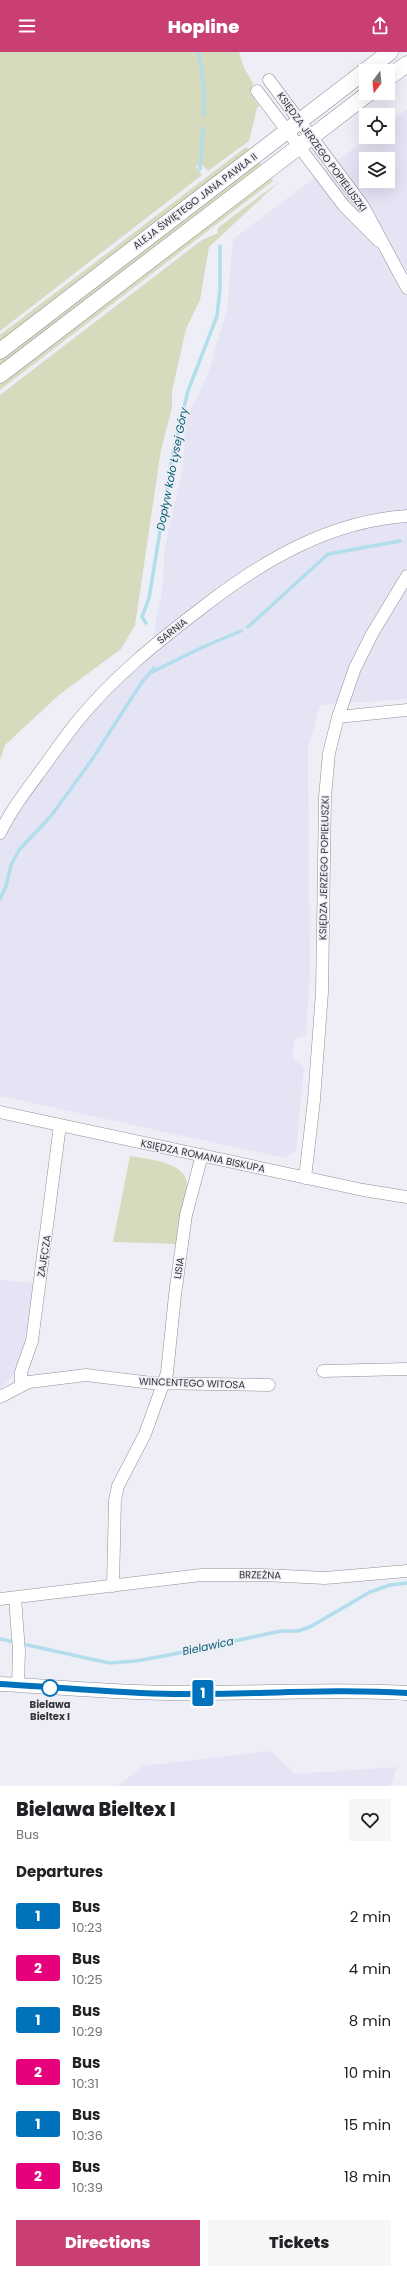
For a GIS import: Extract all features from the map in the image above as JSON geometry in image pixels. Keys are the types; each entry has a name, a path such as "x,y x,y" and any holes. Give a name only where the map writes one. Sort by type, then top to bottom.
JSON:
{"main road":[{"name":"ALEJA ŚWIĘTEGO JANA PAWŁA II","path":"0,351 390,52"},
{"path":"395,73 407,64"},
{"name":"ALEJA ŚWIĘTEGO JANA PAWŁA II","path":"0,375 360,100"}],"street":[{"name":"KSIĘDZA JERZEGO POPIEŁUSZKI","path":"269,80 363,206 407,288"},
{"name":"KSIĘDZA JERZEGO POPIEŁUSZKI","path":"257,91 344,206 384,246"},
{"name":"SARNIA","path":"0,833 14,806 76,723 112,684 172,630 243,577 296,547 359,524 407,516"},
{"name":"KSIĘDZA JERZEGO POPIEŁUSZKI","path":"305,1178 315,1086 322,992 326,783 329,753 338,717 358,660 407,576"},
{"path":"338,717 407,710"},
{"name":"KSIĘDZA ROMANA BISKUPA","path":"0,1112 305,1178 407,1197"},
{"name":"ZAJĘCZA","path":"20,1384 21,1372 32,1341 37,1295 45,1256 60,1125"},
{"name":"LISIA","path":"164,1383 167,1373 175,1295 186,1215 202,1155"},
{"path":"323,1371 407,1369"},
{"name":"WINCENTEGO WITOSA","path":"0,1397 20,1384 51,1378 92,1375 164,1383 269,1384"},
{"path":"113,1586 115,1500 118,1486 145,1434 164,1383"},
{"name":"BRZEŻNA","path":"0,1599 201,1576 264,1575 325,1578 407,1571"},
{"path":"15,1598 19,1651 18,1685"},
{"path":"0,1684 98,1691 173,1694 340,1690 407,1693"}],"shaded area":[{"path":"407,109 407,699 320,705 308,749 310,974 306,1035 294,1039 293,1058 304,1067 296,1151 285,1158 0,1096 0,833 61,743 151,647 162,591 165,547 183,465 186,419 208,374 227,309 233,239 360,144 395,144 395,118"},
{"path":"0,1280 33,1283 28,1328 21,1361 14,1375 0,1389"},
{"path":"271,1751 295,1774 397,1767 390,1786 118,1786 143,1766"}],"green space":[{"path":"0,52 239,52 244,68 253,83 250,93 259,106 257,108 249,141 208,171 200,163 196,167 202,175 0,331"},
{"path":"246,147 250,150 0,342 0,335"},
{"path":"259,161 262,166 0,367 0,359"},
{"path":"271,177 273,181 0,390 0,384 16,371"},
{"path":"280,181 209,247 200,300 186,329 172,391 172,408 161,450 135,625 121,649 59,695 5,745 0,760 0,395 202,240 218,233 217,230 219,227"},
{"path":"130,1156 155,1160 173,1166 185,1177 187,1184 178,1244 113,1242"}],"waterway":[{"name":"Dopływ koło Łysej Góry","path":"198,52 204,83 203,115"},
{"name":"Dopływ koło Łysej Góry","path":"200,169 203,128"},
{"name":"Dopływ koło Łysej Góry","path":"146,623 142,617 149,598 173,452 188,391 217,316 220,289 220,246"},
{"path":"248,627 328,554 400,541"},
{"path":"152,672 203,647 241,631"},
{"name":"Dopływ koło Łysej Góry","path":"0,899 6,886 11,865 19,850 51,816 91,761 142,682 154,668"},
{"name":"Bielawica","path":"0,1639 109,1663 136,1661 281,1631 298,1631 310,1627 370,1592 390,1585 407,1583"}],"bus line":[{"name":"1","path":"0,1684 98,1691 173,1694 340,1690 407,1693"}],"place":[{"name":"Bielawa Bieltex I","path":"50,1688"}]}
